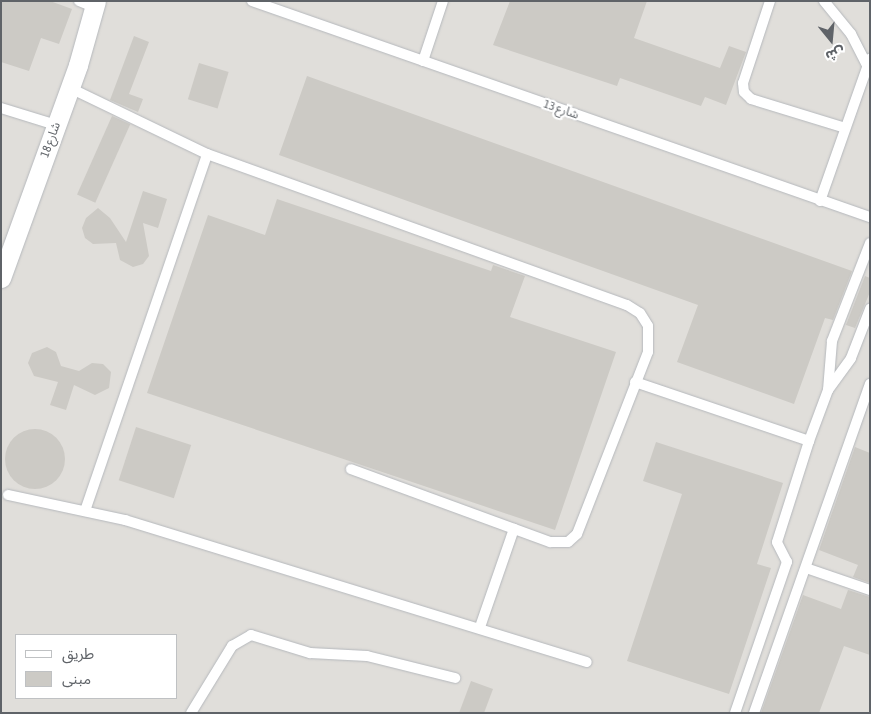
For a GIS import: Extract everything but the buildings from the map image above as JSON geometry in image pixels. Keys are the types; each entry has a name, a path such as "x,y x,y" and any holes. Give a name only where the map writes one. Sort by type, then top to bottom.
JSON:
{"street":[{"name":"شارع 18","path":"1,278 70,88 90,3"}],"lane":[{"name":"شارع 13","path":"252,1 870,218"},
{"path":"423,61 443,1"},
{"path":"770,1 743,83 744,92 752,99 845,128"},
{"path":"820,201 869,63 851,34 824,1"},
{"path":"70,88 207,154 634,308 645,319 651,335 635,382 574,538 556,544 351,469"},
{"path":"1,108 56,125"},
{"path":"85,511 207,154"},
{"path":"828,390 832,341 870,243"},
{"path":"735,713 787,562 777,542 809,441 828,390 851,358 870,309"},
{"path":"635,382 809,441"},
{"path":"754,713 870,384"},
{"path":"8,495 85,511 480,627 587,662"},
{"path":"480,627 514,529"},
{"path":"806,568 870,590"},
{"path":"191,713 232,646 251,635 319,655 367,656 455,678"}],"shaded area":[{"path":"1,1 870,1 870,713 1,713"}]}
